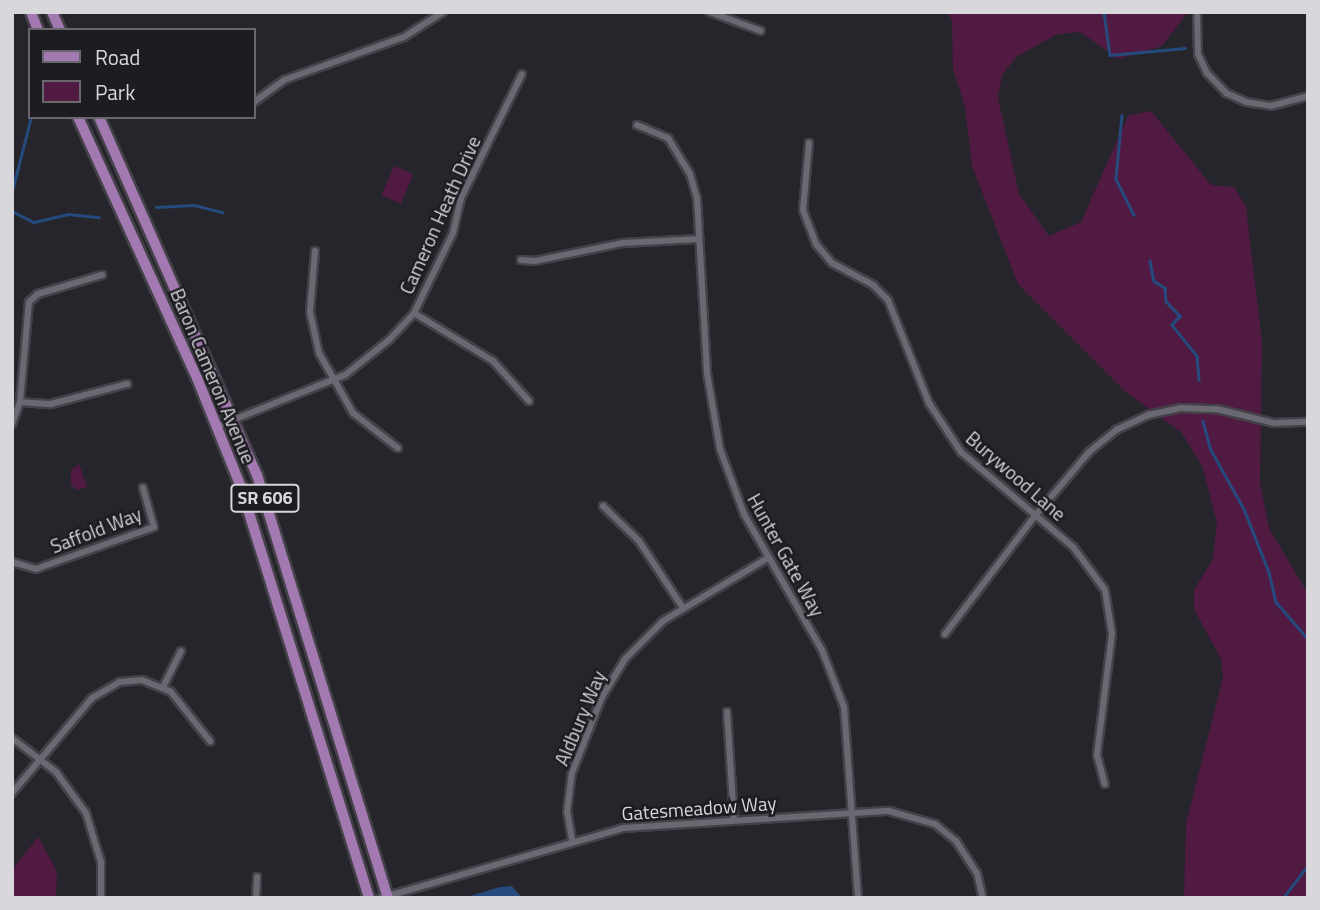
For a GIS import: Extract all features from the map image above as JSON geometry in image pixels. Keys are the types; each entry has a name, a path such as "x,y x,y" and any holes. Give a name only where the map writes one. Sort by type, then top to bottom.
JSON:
{"main road":[{"path":"30,12 37,28"},
{"path":"52,12 59,28"},
{"name":"Baron Cameron Avenue","path":"79,119 218,426 256,529 369,898"},
{"name":"Baron Cameron Avenue","path":"100,119 236,419 277,533 385,897"}],"street":[{"path":"256,101 284,80 404,37 443,12"},
{"path":"710,12 761,31"},
{"path":"1197,12 1198,54 1207,73 1226,93 1246,102 1271,106 1308,96"},
{"name":"Cameron Heath Drive","path":"218,426 334,380 362,364 414,313 453,233 461,198 522,74"},
{"name":"Hunter Gate Way","path":"637,125 668,138 681,155 696,198 712,412 732,485 766,559 833,673 844,707 858,898"},
{"name":"Burywood Lane","path":"809,143 803,210 816,244 832,263 888,300 929,403 949,437 1090,565 1109,604 1112,634 1097,755 1105,784"},
{"path":"522,260 535,261 610,245 699,239"},
{"path":"315,251 311,331 353,413 398,448"},
{"path":"12,424 20,402 29,302 38,294 102,275"},
{"path":"414,313 493,361 529,401"},
{"path":"20,402 51,404 127,384"},
{"path":"945,634 1035,516 1102,441 1148,415 1199,407 1274,423 1308,422"},
{"name":"Saffold Way","path":"12,562 36,569 154,527 143,488"},
{"path":"603,506 639,541 683,608"},
{"name":"Aldbury Way","path":"572,839 567,812 569,785 602,697 636,645 683,608 766,559"},
{"path":"163,687 181,651"},
{"path":"12,793 100,691 131,680 163,687 179,699 210,741"},
{"path":"727,712 734,820"},
{"path":"12,738 41,758 67,784 86,813 101,862 101,898"},
{"name":"Gatesmeadow Way","path":"385,897 572,839 623,828 889,811 935,824 969,857 983,898"},
{"path":"256,898 257,877"}],"green space":[{"path":"947,12 1188,12 1162,46 1119,59 1080,32 1058,34 1017,56 1002,75 998,98 1019,194 1049,236 1081,222 1128,116 1151,111 1211,185 1234,187 1246,207 1262,342 1260,483 1269,528 1308,594 1308,898 1184,898 1186,824 1223,677 1221,659 1194,609 1194,590 1213,559 1217,522 1202,466 1182,433 1125,391 1018,284 972,166 965,107 953,69 952,20"},
{"path":"394,166 413,174 401,204 381,195"},
{"path":"79,464 87,487 77,490 71,485 71,470"},
{"path":"38,837 57,871 56,898 12,898 12,870"}],"water":[{"path":"512,886 522,898 463,898 500,887"}],"waterway":[{"path":"1104,12 1110,55 1185,48"},
{"path":"1122,115 1116,179 1134,215"},
{"path":"12,191 30,119"},
{"path":"156,207 194,205 222,212"},
{"path":"12,211 34,222 68,214 99,217"},
{"path":"1150,261 1154,281 1165,288 1166,301 1180,316 1172,325 1197,356 1199,380"},
{"path":"1203,421 1210,448 1244,509 1269,572 1276,602 1308,639"},
{"path":"1283,898 1308,865"}]}
